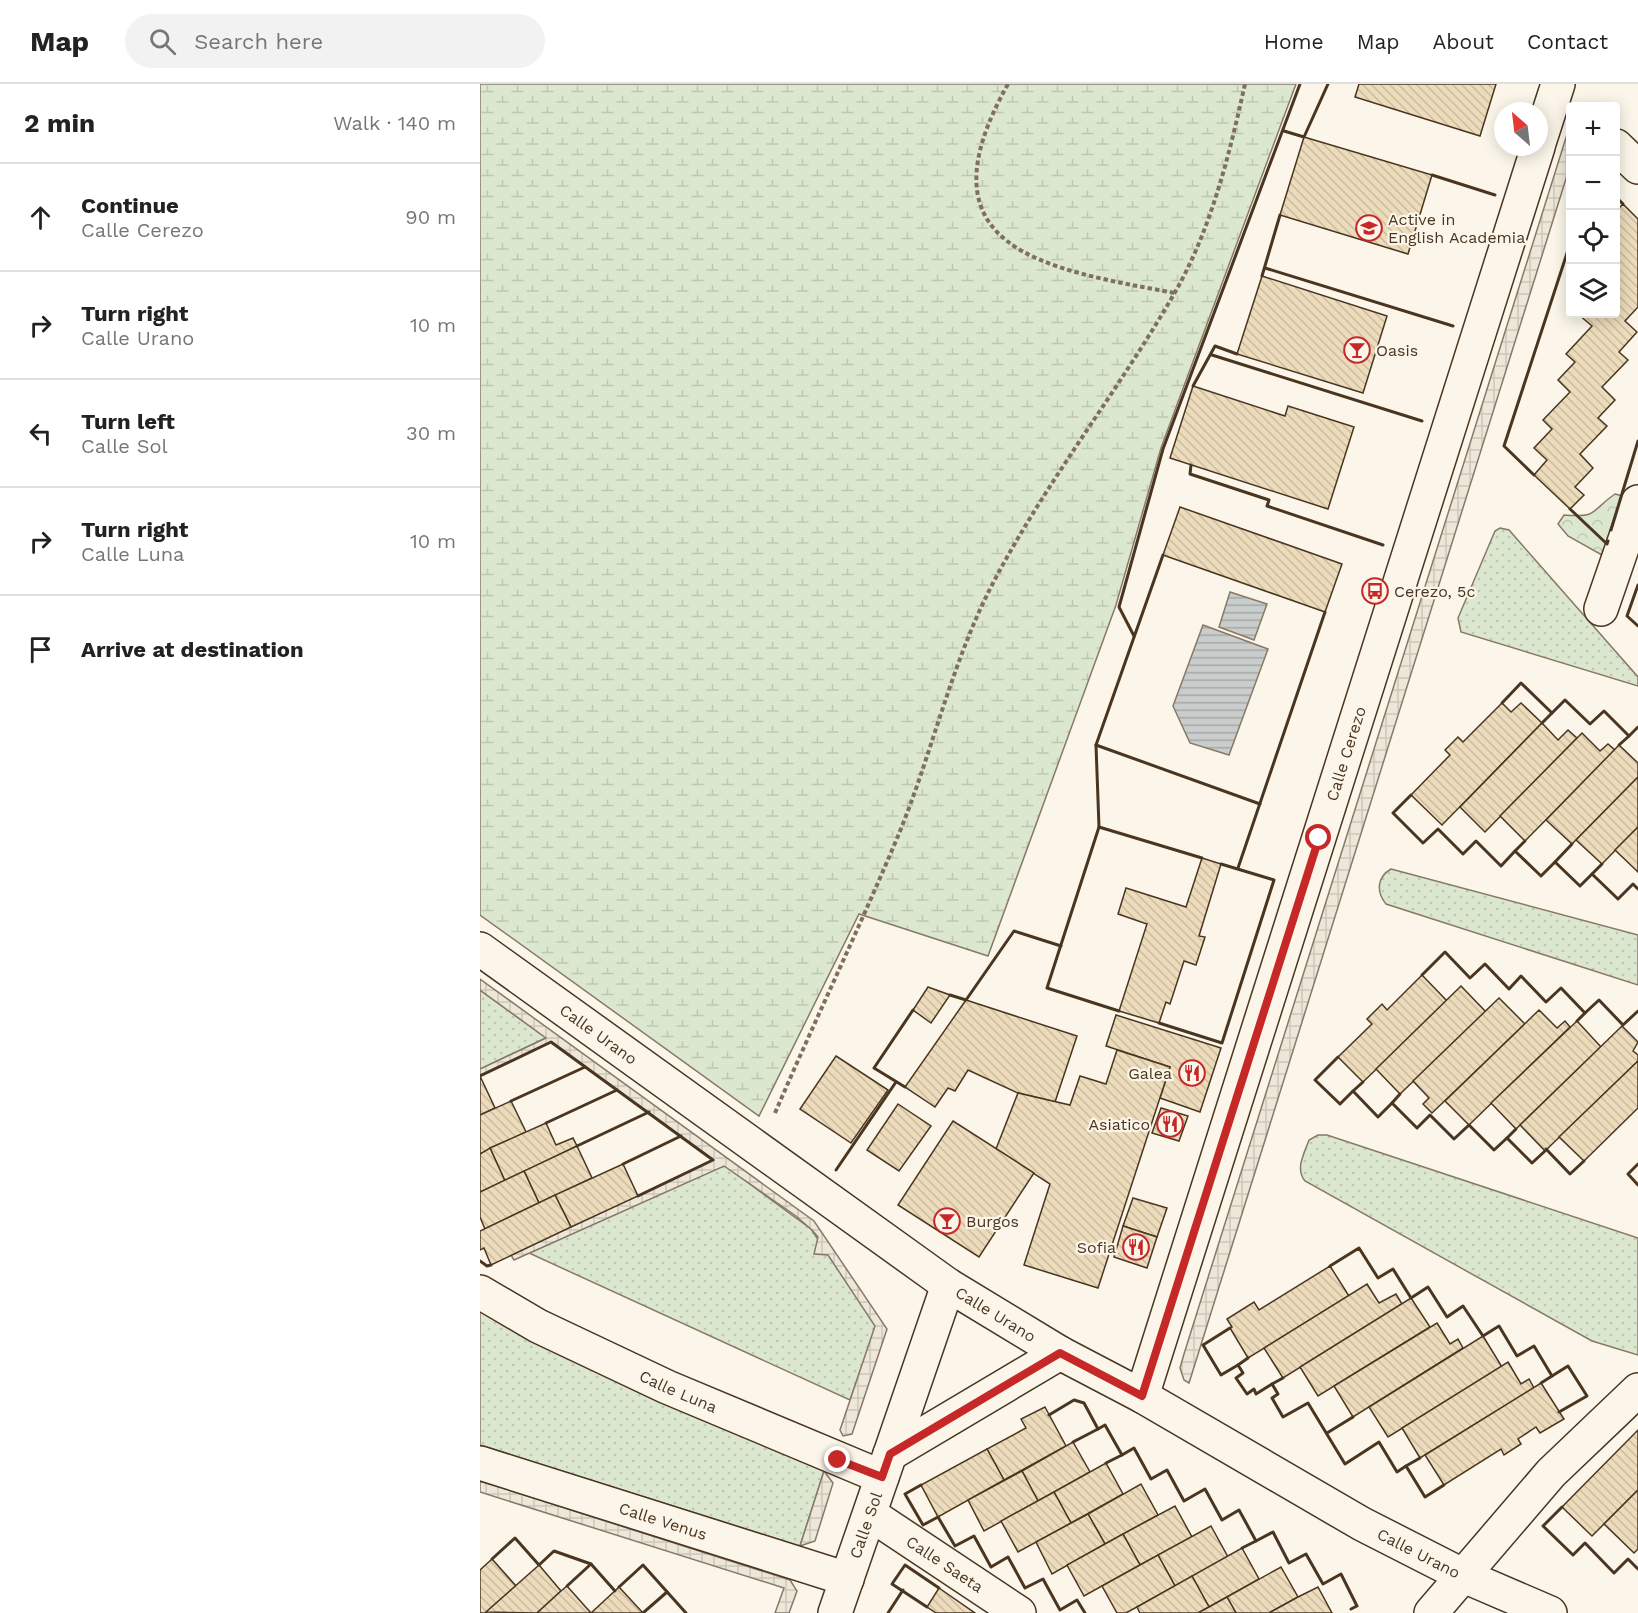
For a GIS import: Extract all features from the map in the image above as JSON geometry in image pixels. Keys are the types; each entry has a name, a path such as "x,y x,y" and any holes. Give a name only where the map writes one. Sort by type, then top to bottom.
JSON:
{"street":[{"name":"Calle Cerezo","path":"1548,114 1558,84"},
{"path":"1620,150 1638,167"},
{"name":"Calle Cerezo","path":"1142,1396 1535,156"},
{"path":"1601,609 1638,502"},
{"name":"Calle Urano","path":"480,949 948,1285 1060,1353 1142,1396 1301,1490 1464,1576 1550,1613"},
{"name":"Calle Sol","path":"835,1613 948,1285"},
{"name":"Calle Luna","path":"480,1292 538,1326 656,1382 886,1466"},
{"path":"886,1466 1060,1353"},
{"path":"1431,1613 1551,1473 1638,1390"},
{"name":"Calle Venus","path":"480,1463 847,1579"},
{"name":"Calle Saeta","path":"870,1514 1019,1613"}],"path":[{"path":"1008,84 990,115 977,153 975,191 984,216 1003,239 1044,263 1096,279 1175,293"},
{"path":"759,1149 898,834 959,662 991,587 1037,505 1175,293 1202,236 1222,177 1245,84"}],"green space":[{"path":"480,84 1296,84 1161,448 1116,605 988,956 859,914 759,1116 480,915"},
{"path":"1615,494 1623,496 1628,531 1609,559 1568,536 1558,524 1564,515 1583,515 1593,512"},
{"path":"1500,528 1509,530 1638,677 1638,686 1461,632 1458,618 1495,531"},
{"path":"1391,869 1638,935 1638,985 1386,904 1379,890 1383,876"},
{"path":"480,990 546,1038 480,1069"},
{"path":"1318,1135 1327,1135 1638,1238 1638,1355 1592,1341 1305,1181 1301,1172 1301,1161 1309,1140"},
{"path":"724,1165 811,1229 876,1326 850,1400 529,1253"},
{"path":"480,1308 720,1425 824,1471 800,1546 480,1445"}],"shaded area":[{"path":"1566,138 1566,179 1189,1383 1184,1380 1180,1368"},
{"path":"1230,592 1267,604 1254,640 1219,627"},
{"path":"1203,625 1268,649 1229,755 1190,743 1173,706"},
{"path":"480,979 814,1221 887,1329 852,1434 843,1436 840,1430 875,1326 828,1255 814,1254 818,1237 812,1230 796,1216 724,1166 514,1260 511,1255 713,1160 551,1042 480,1076 480,1069 546,1038 480,990"},
{"path":"824,1471 833,1483 815,1541 800,1546"},
{"path":"480,1481 790,1580 797,1591 789,1613 775,1613 784,1588 480,1492"}],"building":[{"path":"1359,84 1496,84 1480,136 1355,97"},
{"path":"1304,137 1432,175 1408,254 1280,215"},
{"path":"1623,204 1638,219 1638,307 1625,321 1637,332 1619,352 1628,360 1602,387 1615,400 1598,418 1607,426 1580,454 1593,468 1575,487 1584,495 1570,509 1534,475 1547,460 1534,448 1552,429 1543,420 1570,392 1558,380 1575,362 1566,354 1592,326 1583,318 1620,318 1620,207"},
{"path":"1262,276 1387,316 1363,393 1237,354"},
{"path":"1193,386 1285,416 1288,406 1354,427 1328,509 1170,458"},
{"path":"1180,507 1342,564 1325,612 1163,555"},
{"path":"1502,703 1511,712 1521,703 1542,723 1442,825 1411,795 1450,755 1445,750 1458,737 1463,742"},
{"path":"1542,723 1558,740 1568,730 1577,738 1485,832 1460,807"},
{"path":"1582,733 1600,751 1608,744 1615,750 1525,841 1500,816"},
{"path":"1619,745 1638,763 1638,777 1572,844 1546,820"},
{"path":"1638,777 1638,827 1602,864 1576,840"},
{"path":"1638,827 1638,872 1615,850"},
{"path":"1202,858 1221,864 1199,936 1205,937 1196,965 1184,961 1170,1004 1166,1002 1159,1023 1119,1011 1147,924 1118,914 1126,888 1186,907"},
{"path":"1422,975 1447,1001 1363,1082 1338,1057 1372,1024 1367,1019 1382,1004 1387,1010"},
{"path":"1461,986 1486,1012 1400,1094 1376,1069"},
{"path":"928,987 950,995 931,1023 913,1010"},
{"path":"1499,998 1525,1024 1432,1113 1423,1104 1429,1098 1413,1081"},
{"path":"966,1000 1077,1036 1055,1102 1018,1093 968,1070 955,1091 948,1088 935,1107 905,1087"},
{"path":"1539,1010 1557,1028 1565,1021 1570,1027 1469,1125 1445,1101"},
{"path":"1116,1015 1221,1048 1200,1112 1160,1098 1170,1067 1106,1046"},
{"path":"1577,1021 1601,1047 1516,1129 1491,1103"},
{"path":"1622,1026 1638,1042 1633,1051 1638,1055 1638,1061 1545,1151 1520,1125"},
{"path":"1117,1050 1170,1067 1098,1288 1024,1265 1050,1184 996,1149 1018,1093 1070,1105 1080,1076 1106,1084"},
{"path":"836,1056 888,1090 851,1143 800,1109"},
{"path":"1638,1061 1638,1108 1584,1161 1559,1137"},
{"path":"480,1076 495,1108 480,1115"},
{"path":"511,1101 526,1132 480,1154 480,1115"},
{"path":"898,1104 931,1126 899,1171 867,1150"},
{"path":"1161,1108 1188,1116 1179,1141 1152,1133"},
{"path":"953,1121 1034,1173 979,1257 898,1205"},
{"path":"546,1123 556,1145 573,1138 577,1146 505,1181 490,1148"},
{"path":"577,1146 592,1178 539,1203 524,1171"},
{"path":"490,1148 505,1181 480,1192 480,1154"},
{"path":"623,1164 638,1196 571,1227 555,1195"},
{"path":"524,1171 539,1203 485,1229 480,1217 480,1192"},
{"path":"555,1195 571,1227 491,1265 484,1248 480,1250 480,1231"},
{"path":"1133,1198 1167,1208 1157,1237 1123,1226"},
{"path":"1123,1226 1157,1237 1147,1268 1114,1257"},
{"path":"1330,1266 1349,1296 1248,1358 1227,1319 1254,1302 1259,1310"},
{"path":"1367,1284 1379,1303 1396,1294 1402,1304 1283,1378 1264,1348"},
{"path":"1411,1298 1430,1327 1318,1396 1300,1367"},
{"path":"1437,1323 1450,1344 1458,1339 1463,1348 1353,1417 1334,1386"},
{"path":"1483,1336 1502,1367 1388,1437 1369,1407"},
{"path":"1508,1362 1521,1384 1529,1379 1534,1388 1420,1458 1402,1428"},
{"path":"1541,1383 1564,1419 1540,1433 1536,1427 1518,1439 1521,1444 1504,1455 1501,1449 1444,1485 1425,1455"},
{"path":"1045,1407 1066,1446 1004,1480 987,1449 1026,1428 1021,1419"},
{"path":"1638,1430 1638,1490 1592,1536 1562,1507"},
{"path":"1073,1442 1090,1472 1038,1501 1022,1471"},
{"path":"987,1449 1004,1480 938,1517 921,1485"},
{"path":"1106,1463 1123,1494 1071,1523 1054,1492"},
{"path":"1022,1471 1038,1501 984,1531 968,1500"},
{"path":"1141,1484 1158,1515 1105,1544 1088,1514"},
{"path":"1638,1490 1638,1549 1634,1553 1604,1524"},
{"path":"1054,1492 1071,1523 1018,1552 1001,1521"},
{"path":"1175,1506 1192,1537 1140,1565 1123,1534"},
{"path":"1088,1514 1105,1544 1052,1574 1036,1542"},
{"path":"1211,1526 1228,1557 1175,1586 1158,1555"},
{"path":"1123,1534 1140,1565 1084,1596 1067,1565"},
{"path":"1242,1548 1259,1579 1209,1607 1192,1576"},
{"path":"1158,1555 1175,1586 1126,1613 1117,1613 1102,1586"},
{"path":"492,1559 516,1586 485,1613 480,1613 480,1570"},
{"path":"539,1565 561,1591 537,1613 486,1612"},
{"path":"1281,1567 1298,1597 1269,1613 1236,1613 1227,1597"},
{"path":"1192,1576 1209,1607 1198,1613 1140,1613 1137,1607"},
{"path":"567,1586 591,1613 537,1613 561,1591"},
{"path":"619,1587 643,1613 591,1613"},
{"path":"1318,1587 1332,1613 1269,1613 1298,1597"},
{"path":"939,1588 975,1613 936,1613 927,1607"},
{"path":"1227,1597 1236,1613 1198,1613 1209,1607"}],"wall":[{"path":"1134,636 1119,607 1163,449 1300,84"},
{"path":"1284,131 1304,137 1328,84"},
{"path":"1432,175 1495,195"},
{"path":"1620,201 1623,204"},
{"path":"1262,276 1280,215"},
{"path":"1534,475 1504,446 1566,256"},
{"path":"1265,268 1453,326"},
{"path":"1193,386 1215,346 1237,354"},
{"path":"1212,355 1422,421"},
{"path":"1611,530 1638,441"},
{"path":"1191,465 1190,474 1269,500 1267,506 1383,545"},
{"path":"1570,509 1607,544 1608,541"},
{"path":"1119,1011 1047,988 1099,827 1096,745 1163,555"},
{"path":"1638,585 1627,616 1638,626"},
{"path":"1238,868 1325,612"},
{"path":"1502,703 1521,683 1552,713 1565,700 1590,724 1604,711 1629,736 1638,727"},
{"path":"1542,723 1552,713"},
{"path":"1619,745 1629,736"},
{"path":"1096,745 1260,804"},
{"path":"1411,795 1393,813 1423,843 1438,829 1463,854 1476,841 1501,866 1515,851 1541,876 1555,862 1580,886 1592,874 1618,899 1633,884 1638,889"},
{"path":"1099,827 1202,858"},
{"path":"1515,851 1525,841"},
{"path":"1555,862 1572,844"},
{"path":"1159,1023 1222,1043 1274,880 1221,864"},
{"path":"1592,874 1602,864"},
{"path":"950,995 966,1000 1014,931 1061,946"},
{"path":"1422,975 1445,952 1470,978 1485,964 1509,989 1521,976 1546,1002 1561,988 1585,1013 1599,1000 1623,1025 1638,1011"},
{"path":"905,1087 874,1068 913,1010"},
{"path":"1577,1021 1585,1013"},
{"path":"480,1076 551,1042 713,1160 638,1196"},
{"path":"1338,1057 1315,1080 1340,1104 1353,1091 1378,1117 1392,1103 1417,1128 1430,1115 1454,1139 1469,1125 1494,1150 1507,1138 1532,1163 1545,1151"},
{"path":"511,1101 585,1067"},
{"path":"836,1170 896,1082"},
{"path":"1353,1091 1363,1082"},
{"path":"546,1123 617,1090"},
{"path":"1392,1103 1400,1094"},
{"path":"577,1146 649,1112"},
{"path":"1507,1138 1516,1129"},
{"path":"623,1164 681,1136"},
{"path":"1546,1149 1570,1174 1584,1161"},
{"path":"1638,1164 1628,1174 1638,1185"},
{"path":"1330,1266 1359,1248 1378,1278 1393,1269 1411,1298 1428,1287 1447,1317 1463,1306 1483,1336 1499,1326 1517,1356 1534,1346 1552,1376 1568,1366 1587,1396 1559,1412"},
{"path":"480,1261 487,1266 491,1265"},
{"path":"1230,1328 1203,1345 1221,1375 1238,1365 1243,1373 1236,1378 1247,1394 1254,1389 1256,1394 1272,1384 1278,1394 1272,1398 1283,1417 1308,1403 1345,1464 1379,1442 1397,1472 1406,1466 1425,1497 1444,1485"},
{"path":"1238,1365 1248,1358"},
{"path":"1541,1383 1552,1376"},
{"path":"1272,1384 1283,1378"},
{"path":"1049,1415 1074,1400 1084,1403 1098,1429 1105,1425 1122,1455 1134,1448 1151,1479 1167,1470 1184,1501 1205,1489 1222,1520 1239,1510 1256,1541 1273,1532 1289,1563 1306,1554 1323,1584 1341,1574 1357,1606 1351,1609"},
{"path":"1327,1433 1353,1417"},
{"path":"1073,1442 1098,1429"},
{"path":"1106,1463 1122,1455"},
{"path":"1406,1466 1420,1458"},
{"path":"921,1485 905,1494 923,1525 938,1517 955,1546 974,1536 991,1567 1008,1557 1025,1588 1043,1579 1060,1610 1077,1600 1085,1613"},
{"path":"1562,1507 1543,1526 1573,1555 1585,1543 1614,1573 1628,1559 1638,1569"},
{"path":"492,1559 515,1538 539,1565 554,1551 591,1564 615,1591"},
{"path":"1242,1548 1256,1541"},
{"path":"567,1586 591,1564"},
{"path":"619,1587 643,1565 686,1613"},
{"path":"927,1607 892,1584 905,1565 939,1588"},
{"path":"888,1613 903,1590"},
{"path":"643,1613 667,1592"}],"place":[{"name":"Active in English Academia","path":"1369,228"},
{"name":"Oasis","path":"1357,350"},
{"name":"Cerezo, 5c","path":"1375,591"},
{"name":"Galea","path":"1192,1073"},
{"name":"Asiatico","path":"1170,1124"},
{"name":"Burgos","path":"947,1221"},
{"name":"Sofia","path":"1136,1247"}],"route":[{"path":"838,1460 882,1477 890,1454 1060,1353 1142,1396 1319,838"}]}
